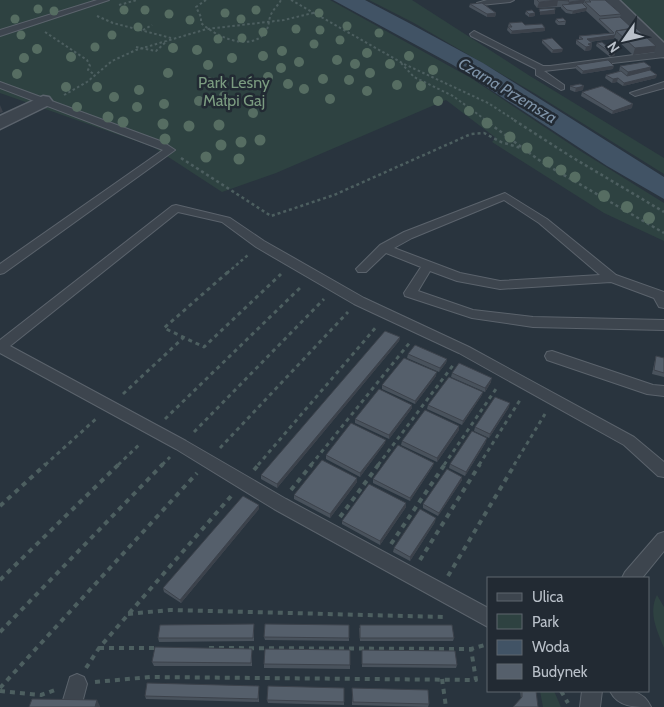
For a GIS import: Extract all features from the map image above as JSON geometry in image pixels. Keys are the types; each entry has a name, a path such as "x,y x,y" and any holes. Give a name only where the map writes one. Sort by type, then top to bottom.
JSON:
{"street":[{"path":"610,0 664,53"},
{"path":"0,123 48,103"}],"lane":[{"path":"0,33 105,0"},
{"path":"481,3 510,0"},
{"path":"474,34 541,68 550,69 664,53"},
{"path":"541,68 539,73 561,86"},
{"path":"0,85 170,150 0,270"},
{"path":"635,93 664,85"},
{"path":"362,268 384,248 408,234 505,196 543,221 612,278 660,295 664,304"},
{"path":"487,617 280,504 181,445 0,347 176,208 226,220 260,244 335,288 387,315 464,350 630,441 664,471"},
{"path":"384,248 457,277 500,285 612,278"},
{"path":"428,266 410,293 472,314 533,322 664,325"},
{"path":"552,356 652,390 664,391"},
{"path":"632,577 664,539"},
{"path":"71,707 77,684"},
{"path":"590,707 592,692"},
{"path":"621,692 641,707"}],"path":[{"path":"206,0 196,7 202,20 201,24 219,37 243,41 260,36 269,28 270,15 279,6 281,0"},
{"path":"291,0 401,63 488,103 570,156 664,212"},
{"path":"92,13 113,23 172,39"},
{"path":"48,103 95,75 112,61 141,48 206,29 270,21 313,13"},
{"path":"33,23 87,60 90,66 88,70 95,75"},
{"path":"143,30 152,25"},
{"path":"136,47 156,51 169,40"},
{"path":"401,63 414,77 453,96 524,149 637,220 664,233"},
{"path":"170,150 271,216 334,195 471,134 484,133 501,142 524,149"},
{"path":"260,244 164,328 204,347 293,263"},
{"path":"0,632 335,288"},
{"path":"0,689 208,461 359,301"},
{"path":"77,684 98,648 387,315"},
{"path":"280,504 420,330"},
{"path":"0,506 184,338"},
{"path":"329,531 464,350"},
{"path":"380,559 508,373"},
{"path":"410,575 530,385"},
{"path":"438,591 554,399"},
{"path":"128,614 170,610 452,617 462,604"},
{"path":"206,648 471,649 487,644"},
{"path":"98,648 167,648"},
{"path":"0,689 41,695 77,684 150,677 476,680 471,649"},
{"path":"442,679 446,707"},
{"path":"562,692 569,707"}],"green space":[{"name":"Park Leśny Małpi Gaj","path":"0,0 330,0 471,78 582,152 664,203 664,241 604,213 492,142 496,138 446,100 276,173 222,192 153,147 0,93"},
{"path":"369,0 412,0 530,76 664,158 664,174 534,93 414,23"},
{"path":"619,0 664,0 664,43"},
{"path":"657,595 664,607 664,648 653,615 654,602"},
{"path":"540,692 554,692 561,707 543,707"}],"water":[{"name":"Czarna Przemsza","path":"333,0 365,0 483,63 664,177 664,199 607,166 453,65"}],"building":[{"path":"537,0 558,0 539,2"},
{"path":"568,0 585,0 569,2"},
{"path":"589,0 605,0 621,14 600,16 585,2 591,2"},
{"path":"482,3 496,13 487,14 470,4"},
{"path":"582,3 587,8 573,11 567,10 562,5"},
{"path":"555,8 555,10 540,12 539,9"},
{"path":"532,10 535,13 529,14 526,11"},
{"path":"620,17 632,28 616,31 615,35 587,39 592,43 588,44 591,46 586,47 576,40 583,39 579,36 614,33 599,19"},
{"path":"563,18 566,21 559,22 556,19"},
{"path":"522,22 525,25 542,24 545,28 512,31 508,27 512,27 509,23"},
{"path":"636,28 656,46 635,48 616,31"},
{"path":"552,38 563,49 553,50 542,40"},
{"path":"602,42 615,53 611,53 597,43"},
{"path":"608,60 614,66 583,71 576,65"},
{"path":"644,62 651,67 628,72 620,66"},
{"path":"650,70 657,75 624,83 618,78 613,79 606,75 621,71 627,76"},
{"path":"580,84 584,86 576,88 570,86"},
{"path":"602,86 633,104 613,111 582,92"},
{"path":"385,331 400,337 277,484 261,475"},
{"path":"415,345 447,359 440,368 408,354"},
{"path":"656,356 664,358 664,373 654,370"},
{"path":"404,358 437,372 415,401 382,385"},
{"path":"459,363 492,378 485,388 452,373"},
{"path":"449,377 483,392 463,421 428,405"},
{"path":"379,389 412,405 389,435 355,419"},
{"path":"495,397 510,403 490,434 475,427"},
{"path":"425,410 459,426 437,458 402,441"},
{"path":"351,423 386,440 360,473 326,455"},
{"path":"472,431 487,438 466,472 450,464"},
{"path":"398,445 434,463 410,498 373,479"},
{"path":"322,460 357,478 330,514 294,495"},
{"path":"447,469 462,477 439,513 423,504"},
{"path":"369,484 406,503 380,541 342,521"},
{"path":"243,496 259,505 180,600 163,588"},
{"path":"420,509 436,518 410,557 394,548"},
{"path":"254,624 253,638 158,638 160,625"},
{"path":"265,624 349,625 349,638 264,637"},
{"path":"360,625 452,625 454,638 360,638"},
{"path":"155,647 252,649 251,663 152,662"},
{"path":"265,649 350,650 350,665 264,664"},
{"path":"362,650 455,651 457,665 362,664"},
{"path":"147,683 259,686 258,699 145,696"},
{"path":"268,686 344,688 344,702 267,700"},
{"path":"352,688 428,690 429,704 353,702"},
{"path":"522,692 536,692 538,707 513,707 522,697"},
{"path":"32,699 97,700 95,707 29,707"}]}
